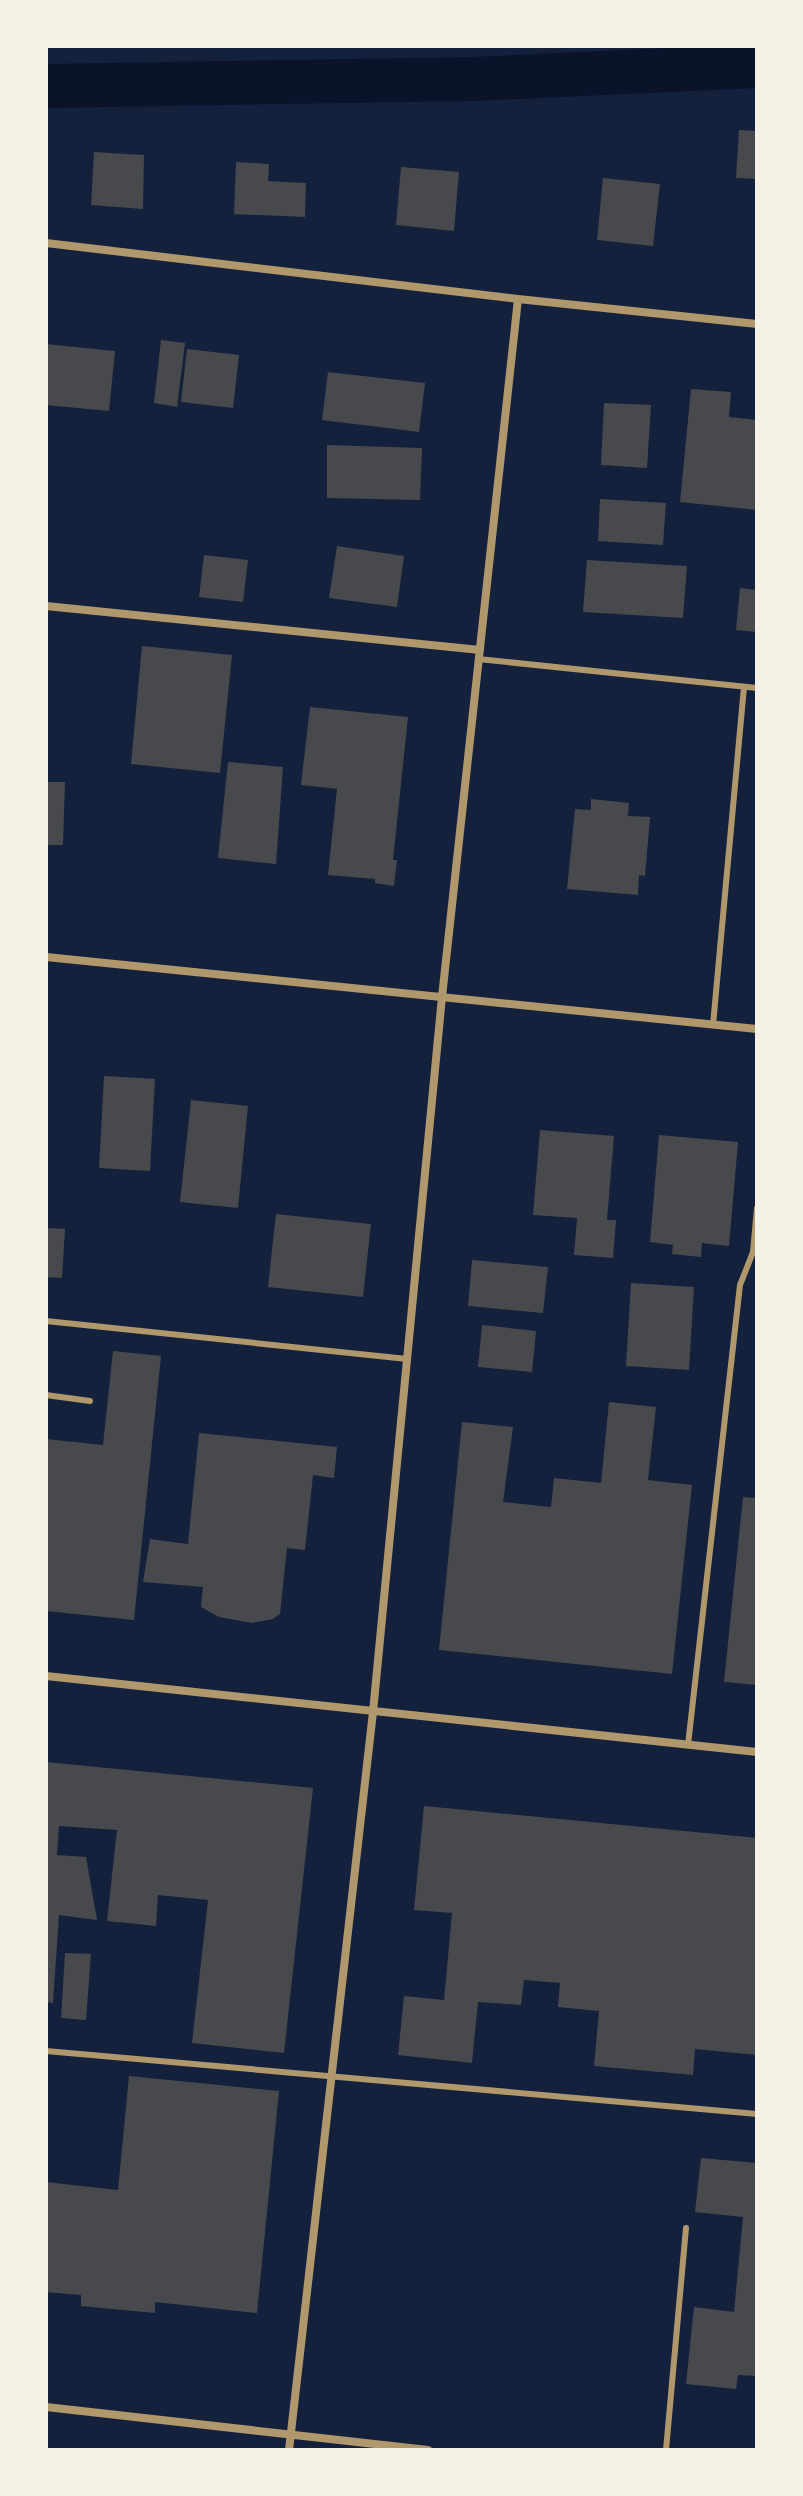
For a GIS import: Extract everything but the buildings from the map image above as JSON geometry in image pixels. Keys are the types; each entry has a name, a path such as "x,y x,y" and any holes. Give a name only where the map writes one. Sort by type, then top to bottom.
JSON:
{"street":[{"path":"46,243 757,324"},
{"path":"289,2450 373,1712 442,997 518,299"},
{"path":"46,606 479,655"},
{"path":"46,957 757,1029"},
{"path":"46,1676 757,1752"},
{"path":"46,2407 428,2450"}],"lane":[{"path":"479,655 757,688"},
{"path":"713,1025 744,687"},
{"path":"688,1745 740,1285 753,1252 757,1208"},
{"path":"46,1321 407,1359"},
{"path":"46,1395 90,1401"},
{"path":"46,2051 757,2114"},
{"path":"666,2450 686,2228"}],"waterway":[{"path":"46,86 472,79 757,66"}]}
